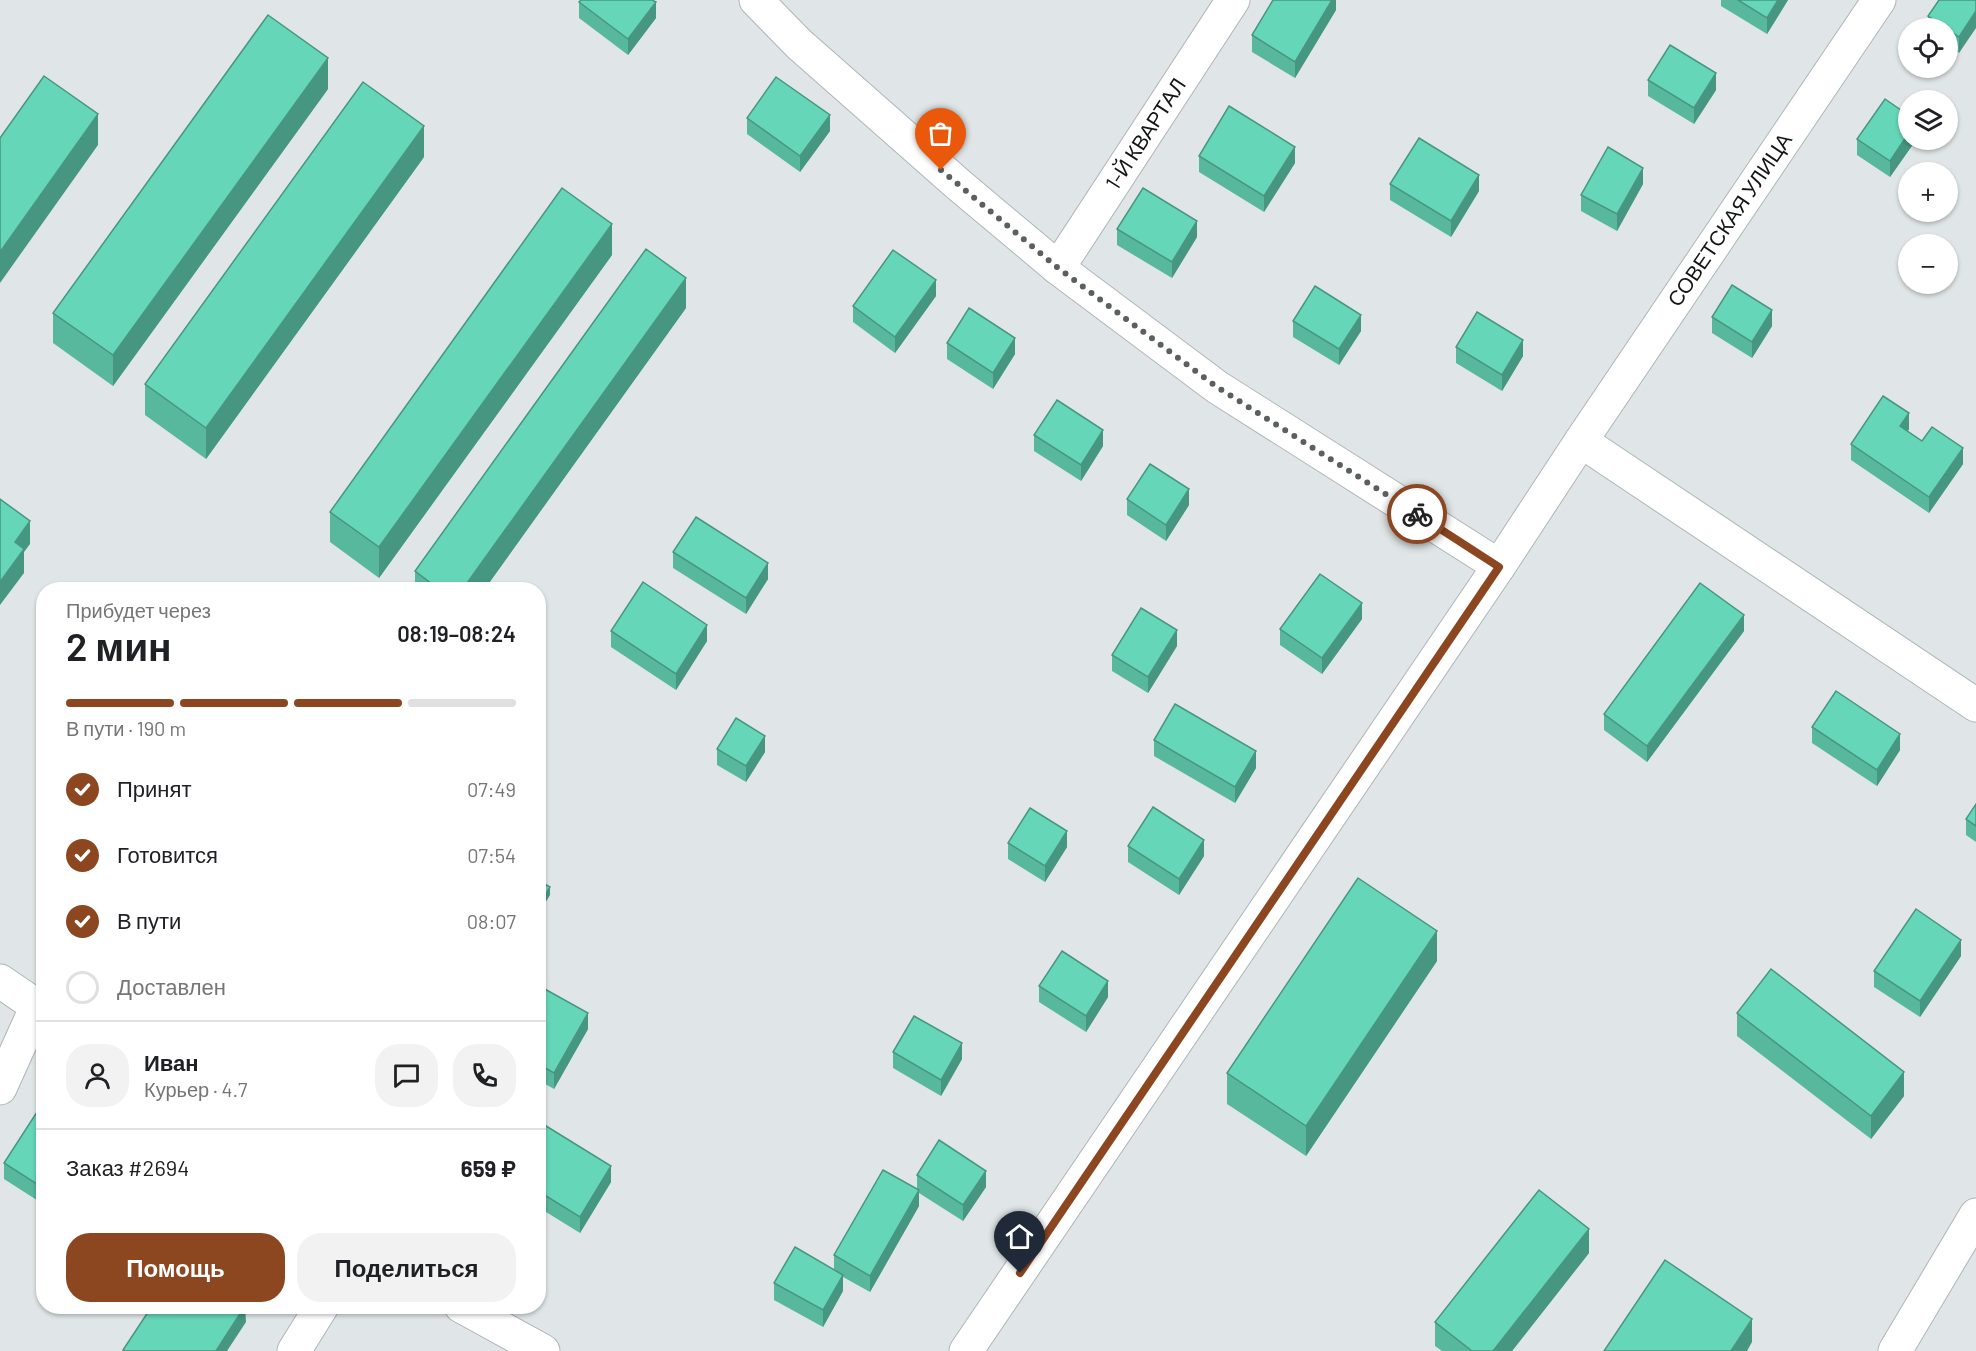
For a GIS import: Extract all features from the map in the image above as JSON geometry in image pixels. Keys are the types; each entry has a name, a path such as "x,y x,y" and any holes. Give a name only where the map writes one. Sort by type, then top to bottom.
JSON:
{"main road":[{"path":"756,0 799,44 959,185 1058,268 1217,387 1499,567"},
{"name":"1-Й КВАРТАЛ","path":"1058,268 1233,0"},
{"name":"СОВЕТСКАЯ УЛИЦА","path":"966,1351 1499,567 1581,441 1879,0"},
{"path":"1581,441 1976,705"},
{"path":"0,981 36,1006"},
{"path":"0,1088 36,1017"},
{"path":"1895,1351 1976,1215"},
{"path":"294,1351 317,1314"},
{"path":"476,1314 543,1351"}],"building":[{"path":"581,0 652,0 656,2 628,39 579,2"},
{"path":"1273,0 1332,0 1295,62 1252,35"},
{"path":"1738,0 1778,0 1767,18"},
{"path":"1939,0 1976,0 1976,11 1959,37 1958,18 1928,16"},
{"path":"268,15 328,58 113,355 53,313"},
{"path":"1670,45 1716,73 1694,108 1648,80"},
{"path":"44,76 98,114 0,252 0,138"},
{"path":"776,77 830,115 800,156 747,118"},
{"path":"363,82 424,126 206,428 145,384"},
{"path":"1885,99 1898,108 1898,149 1890,161 1857,139"},
{"path":"1229,106 1295,147 1264,196 1199,156"},
{"path":"1419,138 1479,175 1451,221 1390,184"},
{"path":"1608,147 1643,168 1617,214 1581,195"},
{"path":"562,188 612,224 379,547 330,512"},
{"path":"1143,188 1197,221 1172,262 1117,229"},
{"path":"646,249 686,278 468,582 429,582 415,571"},
{"path":"893,250 936,280 895,337 853,306"},
{"path":"1732,285 1772,310 1752,342 1712,317"},
{"path":"1315,286 1361,315 1339,349 1293,321"},
{"path":"969,308 1015,338 993,373 947,343"},
{"path":"1477,312 1523,340 1502,375 1456,347"},
{"path":"1883,396 1909,413 1900,426 1922,441 1932,427 1963,448 1929,497 1851,444"},
{"path":"1057,400 1103,430 1081,465 1034,435"},
{"path":"1150,464 1189,489 1166,525 1127,499"},
{"path":"0,499 30,521 15,542 24,549 0,582"},
{"path":"696,517 768,563 746,598 673,552"},
{"path":"1320,574 1362,603 1322,658 1280,629"},
{"path":"643,582 707,625 676,674 611,631"},
{"path":"1700,583 1744,615 1647,746 1604,714"},
{"path":"1141,608 1177,630 1148,677 1112,655"},
{"path":"1836,691 1900,734 1877,770 1812,727"},
{"path":"1175,704 1256,751 1235,787 1154,740"},
{"path":"736,718 765,736 746,766 717,749"},
{"path":"1976,804 1976,826 1966,819"},
{"path":"1153,807 1204,840 1179,879 1128,846"},
{"path":"1030,808 1067,831 1045,866 1008,843"},
{"path":"1358,878 1437,931 1306,1126 1227,1073"},
{"path":"1916,909 1961,940 1920,1001 1874,971"},
{"path":"1062,951 1108,981 1086,1016 1039,986"},
{"path":"1771,969 1904,1072 1871,1116 1737,1013"},
{"path":"546,990 588,1013 554,1073 546,1068"},
{"path":"914,1016 962,1043 941,1080 893,1052"},
{"path":"36,1114 36,1184 4,1163"},
{"path":"546,1126 611,1166 580,1217 546,1196"},
{"path":"939,1140 986,1171 963,1205 917,1175"},
{"path":"883,1170 919,1190 870,1276 834,1255"},
{"path":"1539,1190 1589,1229 1493,1351 1472,1351 1435,1322"},
{"path":"795,1247 843,1275 823,1310 774,1283"},
{"path":"1665,1260 1752,1319 1731,1351 1604,1351"},
{"path":"147,1314 240,1314 216,1351 123,1350"}],"way so far":[{"path":"941,170 1058,268 1217,387 1417,514"}],"route":[{"path":"1020,1273 1499,567 1417,514"}]}
